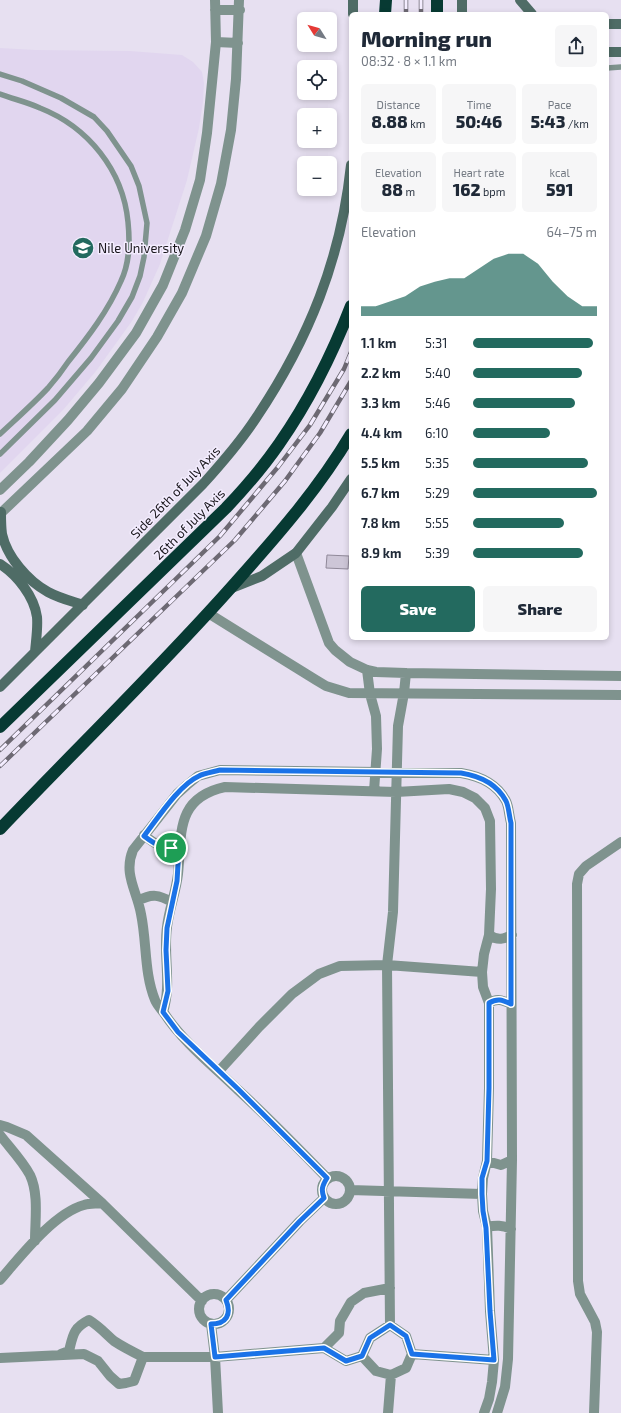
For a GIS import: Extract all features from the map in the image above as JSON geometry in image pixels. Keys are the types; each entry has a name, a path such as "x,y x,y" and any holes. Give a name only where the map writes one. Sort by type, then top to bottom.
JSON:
{"highway":[{"path":"386,0 386,12"},
{"path":"437,0 437,12"},
{"name":"26th of July Axis","path":"0,727 226,508 254,478 301,411 339,338 349,311"},
{"path":"0,829 140,686 208,613 303,504 336,460 349,437"},
{"path":"0,816 14,814"}],"main road":[{"path":"353,0 353,12"},
{"path":"462,0 462,12"},
{"path":"520,0 530,12"},
{"path":"609,24 621,24"},
{"path":"609,52 621,52"},
{"name":"Side 26th of July Axis","path":"0,687 203,484 231,452 256,419 299,347 313,314 330,268 341,228 349,186"},
{"path":"229,589 262,576 296,553 332,507 349,482"},
{"path":"1,513 2,533 6,545 10,554 26,574 47,591 83,605"},
{"path":"0,564 13,574 22,585 35,608 37,618 35,652"}],"street":[{"path":"0,490 29,462 99,384 136,333 163,284 185,230 200,180 207,134 216,42 215,5 240,5 231,130 221,184 206,236 182,293 157,337 122,389 87,431 1,513"},
{"path":"216,42 238,43"},
{"path":"296,553 329,643 346,659 367,670 376,672 406,673 621,676"},
{"path":"208,613 326,686 349,692 370,694 621,695"},
{"path":"367,670 370,694 376,716 374,791"},
{"path":"390,1325 387,965 393,912 398,726 406,673"},
{"path":"327,1178 238,1089 178,1032 156,1002 149,975 144,932 138,900 131,882 128,868 129,859 133,850 177,794 198,776 220,770 461,773 475,776 485,780 498,790 507,802 511,823 512,1160 508,1359 505,1386 497,1413"},
{"path":"163,1012 168,991 166,950 167,928 177,881 180,834 183,822 191,806 199,797 211,790 224,787 396,792 449,790 463,792 475,798 485,808 490,821 490,935 484,954 482,972 483,987 489,1003 489,1088 487,1161 482,1178 482,1194 486,1228 494,1360 489,1399 484,1413"},
{"path":"144,836 154,844 162,847 179,848"},
{"path":"594,1413 597,1332 595,1322 580,1294 578,1281 577,884 579,874 586,866 621,842"},
{"path":"138,900 146,896 155,895 172,902"},
{"path":"490,935 499,939 505,938 512,934"},
{"path":"219,1071 259,1027 292,994 319,974 340,966 387,965 482,972"},
{"path":"489,1003 502,1000 511,1004"},
{"path":"0,1125 26,1136 102,1203 202,1301"},
{"path":"0,1135 19,1158 30,1176 34,1194 35,1241"},
{"path":"487,1161 501,1165 512,1160"},
{"path":"335,1176 342,1177 348,1182 350,1190 348,1198 340,1204 331,1204 324,1198 322,1191 323,1184 327,1178 335,1176"},
{"path":"350,1190 482,1194"},
{"path":"226,1300 300,1221 324,1198"},
{"path":"0,1280 35,1241 70,1211 85,1205 102,1203"},
{"path":"486,1228 496,1225 511,1229"},
{"path":"324,1348 338,1333 340,1321 350,1302 364,1294 390,1288"},
{"path":"214,1294 221,1296 226,1300 229,1307 228,1314 224,1320 218,1324 211,1324 204,1321 200,1315 199,1308 202,1301 207,1296 214,1294"},
{"path":"61,1354 69,1351 73,1331 89,1320 103,1330 114,1341 143,1357 215,1357 324,1348 346,1361 362,1356 370,1338 390,1325"},
{"path":"211,1324 215,1357 218,1413"},
{"path":"362,1356 376,1371 391,1375 406,1368 412,1354 406,1336 390,1325"},
{"path":"0,1358 84,1354 98,1361 110,1376 119,1384 134,1381 143,1357"},
{"path":"412,1354 494,1360"},
{"path":"388,1413 391,1375"}],"lane":[{"path":"609,68 621,67"},
{"path":"0,74 22,81 61,98 94,117 107,131 131,166 140,186 147,223 144,257 140,276 132,297 118,321 91,358 55,400 0,454"},
{"path":"0,94 46,111 74,128 97,147 110,165 121,189 127,212 129,239 128,260 122,280 105,312 48,388 0,434"}],"shaded area":[{"name":"Nile University","path":"0,48 130,51 182,55 193,62 202,72 204,83 199,128 187,180 160,264 143,302 132,321 96,371 63,410 0,473"}],"building":[{"path":"327,555 349,556 348,569 326,568"}],"railway":[{"path":"406,0 406,12"},
{"path":"421,0 421,12"},
{"path":"0,750 220,536 278,467 310,425 344,369 349,357"},
{"path":"0,766 235,540 285,481 320,433 349,384"}],"place":[{"name":"Nile University","path":"83,248"}],"route":[{"path":"220,770 461,773 485,780 498,790 507,802 511,823 511,1004 502,1000 489,1003 487,1161 482,1178 494,1360 412,1354 406,1336 390,1325 370,1338 362,1356 346,1361 324,1348 215,1357 211,1324 218,1324 224,1320 228,1314 229,1307 226,1300 300,1221 324,1198 322,1191 323,1184 327,1178 238,1089 178,1032 163,1012 167,1001 168,991 166,950 167,928 179,864 179,848 171,848 154,844 144,836 177,794 187,785 198,776 220,770"}]}
